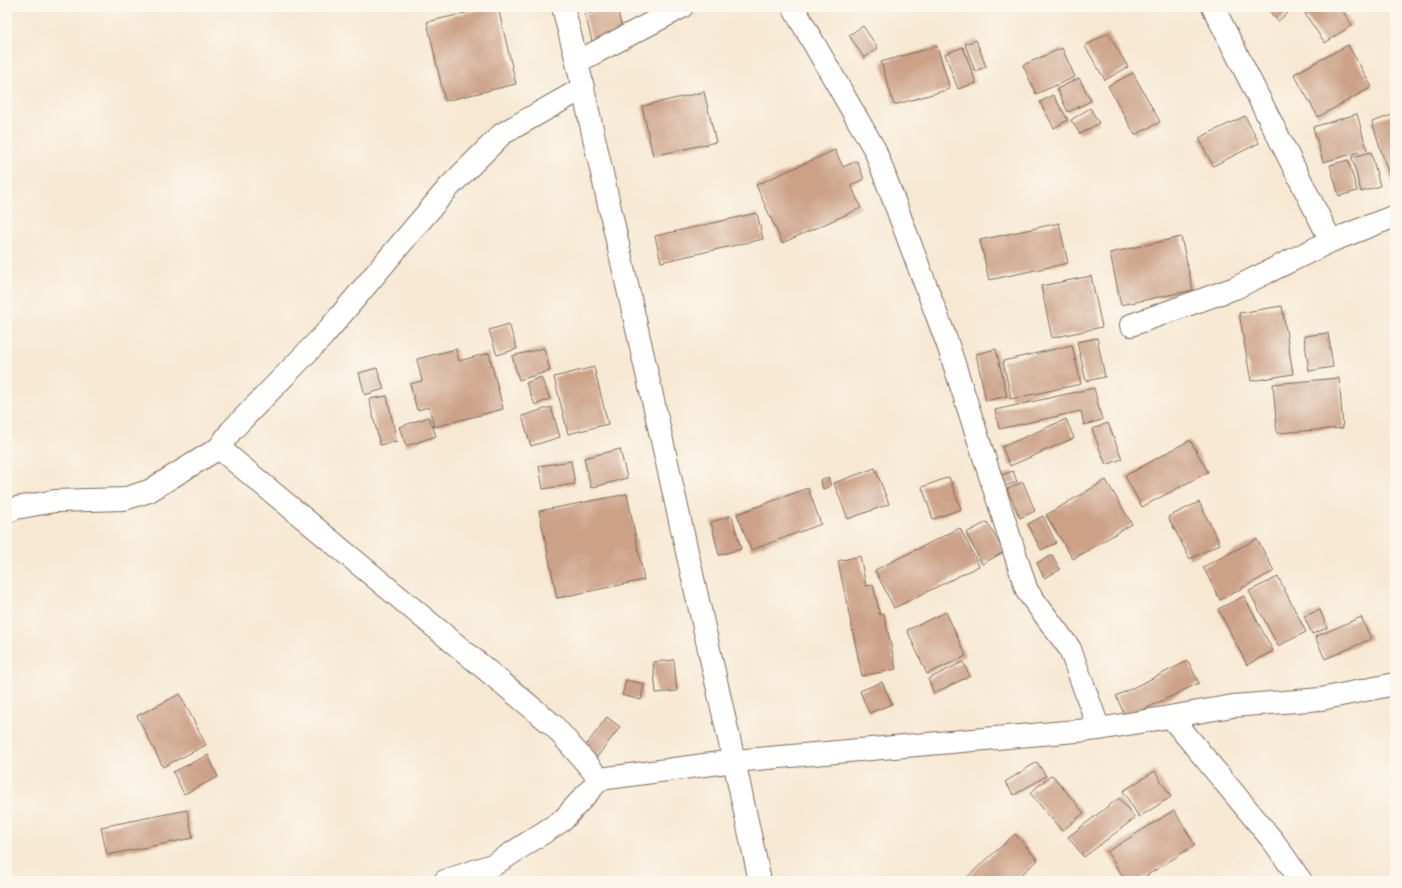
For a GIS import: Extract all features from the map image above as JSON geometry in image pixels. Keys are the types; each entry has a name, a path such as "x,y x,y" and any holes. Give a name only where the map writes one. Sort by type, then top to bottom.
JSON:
{"street":[{"path":"563,7 583,88 760,881"},
{"path":"577,62 682,7"},
{"path":"793,7 875,150 948,345 1027,590 1070,649 1099,729"},
{"path":"1213,7 1331,241"},
{"path":"7,512 16,508 55,501 124,500 149,491 220,448 231,431 324,335 448,188 502,134 583,88"},
{"path":"1131,325 1234,288 1331,241 1395,216"},
{"path":"220,448 554,726 600,779"},
{"path":"445,881 495,872 563,820 600,779 734,761 1099,729 1233,706 1321,699 1395,684"},
{"path":"1171,717 1274,842 1301,881"}],"building":[{"path":"491,7 498,7 516,84 445,101 427,22"},
{"path":"617,7 623,34 592,41 585,14"},
{"path":"1266,7 1295,7 1278,21"},
{"path":"1316,7 1340,7 1352,25 1325,43 1305,14"},
{"path":"863,26 878,48 864,58 849,35"},
{"path":"1108,33 1128,67 1105,80 1085,46"},
{"path":"976,40 986,67 975,71 965,44"},
{"path":"1348,45 1372,87 1318,117 1294,74"},
{"path":"937,46 950,89 894,105 881,62"},
{"path":"963,47 976,83 958,89 945,54"},
{"path":"1062,48 1075,77 1036,94 1023,65"},
{"path":"1133,73 1160,122 1135,135 1108,86"},
{"path":"1079,78 1091,101 1068,112 1057,89"},
{"path":"704,92 716,142 653,156 642,106"},
{"path":"1053,95 1068,120 1054,128 1040,102"},
{"path":"1090,108 1099,123 1080,134 1071,120"},
{"path":"1357,114 1367,150 1323,162 1313,127"},
{"path":"1395,114 1395,191 1394,191 1372,122"},
{"path":"1245,116 1259,143 1213,166 1199,138"},
{"path":"835,150 843,167 857,161 864,179 851,185 861,208 782,243 756,185"},
{"path":"1371,152 1380,186 1361,192 1352,157"},
{"path":"1348,160 1357,191 1339,196 1330,165"},
{"path":"757,213 763,239 661,262 655,236"},
{"path":"1059,223 1068,263 989,280 980,240"},
{"path":"1181,237 1193,290 1121,305 1110,253"},
{"path":"1091,276 1102,327 1052,338 1041,286"},
{"path":"1282,306 1293,374 1251,381 1239,313"},
{"path":"509,324 517,349 497,355 489,330"},
{"path":"1328,333 1333,367 1309,371 1304,336"},
{"path":"1097,338 1105,377 1086,381 1077,342"},
{"path":"1072,345 1081,384 1011,399 1003,361"},
{"path":"544,348 550,371 519,380 512,356"},
{"path":"456,349 459,361 489,353 503,409 434,427 429,407 417,410 410,384 422,381 417,359"},
{"path":"996,349 1007,396 986,401 976,354"},
{"path":"594,367 608,424 568,434 554,377"},
{"path":"377,368 384,389 365,395 359,373"},
{"path":"541,377 550,399 535,405 526,383"},
{"path":"1339,378 1343,428 1277,433 1273,384"},
{"path":"1094,388 1102,420 1084,425 1081,411 999,429 995,410"},
{"path":"387,396 397,441 380,445 369,399"},
{"path":"551,407 560,437 531,446 522,416"},
{"path":"429,417 436,436 406,446 399,427"},
{"path":"1066,419 1074,438 1010,466 1002,447"},
{"path":"1108,423 1122,459 1106,465 1092,429"},
{"path":"1190,440 1208,472 1142,507 1125,476"},
{"path":"620,449 627,478 591,488 584,458"},
{"path":"571,461 575,484 543,489 539,466"},
{"path":"875,468 889,504 848,519 834,483"},
{"path":"1013,471 1017,482 1000,488 995,477"},
{"path":"828,477 831,486 823,489 820,480"},
{"path":"949,477 961,509 933,519 922,487"},
{"path":"1106,480 1132,524 1073,559 1046,515"},
{"path":"1023,482 1035,511 1020,518 1007,489"},
{"path":"808,488 821,524 751,550 737,514"},
{"path":"627,494 644,580 557,598 539,511"},
{"path":"1199,502 1220,544 1190,559 1168,517"},
{"path":"732,516 741,549 719,555 711,522"},
{"path":"1043,516 1056,543 1041,550 1028,524"},
{"path":"987,522 1004,552 982,564 966,533"},
{"path":"960,528 979,566 894,608 875,570"},
{"path":"1257,539 1274,571 1220,600 1203,567"},
{"path":"1052,555 1060,570 1044,578 1037,563"},
{"path":"860,556 866,586 873,585 880,615 884,614 896,669 862,676 838,561"},
{"path":"1278,577 1306,632 1278,646 1249,591"},
{"path":"1244,596 1273,651 1247,665 1218,609"},
{"path":"1320,610 1327,628 1312,634 1304,616"},
{"path":"946,612 966,656 927,674 907,630"},
{"path":"1361,617 1371,639 1325,659 1315,637"},
{"path":"674,660 677,691 656,693 653,662"},
{"path":"1188,661 1199,683 1126,718 1116,696"},
{"path":"963,662 970,676 934,693 928,679"},
{"path":"626,680 644,684 641,700 622,695"},
{"path":"882,682 892,704 869,713 860,691"},
{"path":"180,694 206,745 163,767 137,716"},
{"path":"607,717 620,727 593,762 581,752"},
{"path":"208,755 218,777 184,794 173,772"},
{"path":"1037,762 1046,776 1014,795 1005,782"},
{"path":"1155,771 1171,797 1139,817 1123,791"},
{"path":"1052,775 1084,813 1062,831 1030,793"},
{"path":"1119,798 1135,818 1084,857 1068,837"},
{"path":"187,810 193,838 107,855 101,827"},
{"path":"1174,810 1195,845 1138,881 1126,881 1107,852"},
{"path":"1015,834 1038,860 1014,881 968,881 966,878"}]}
